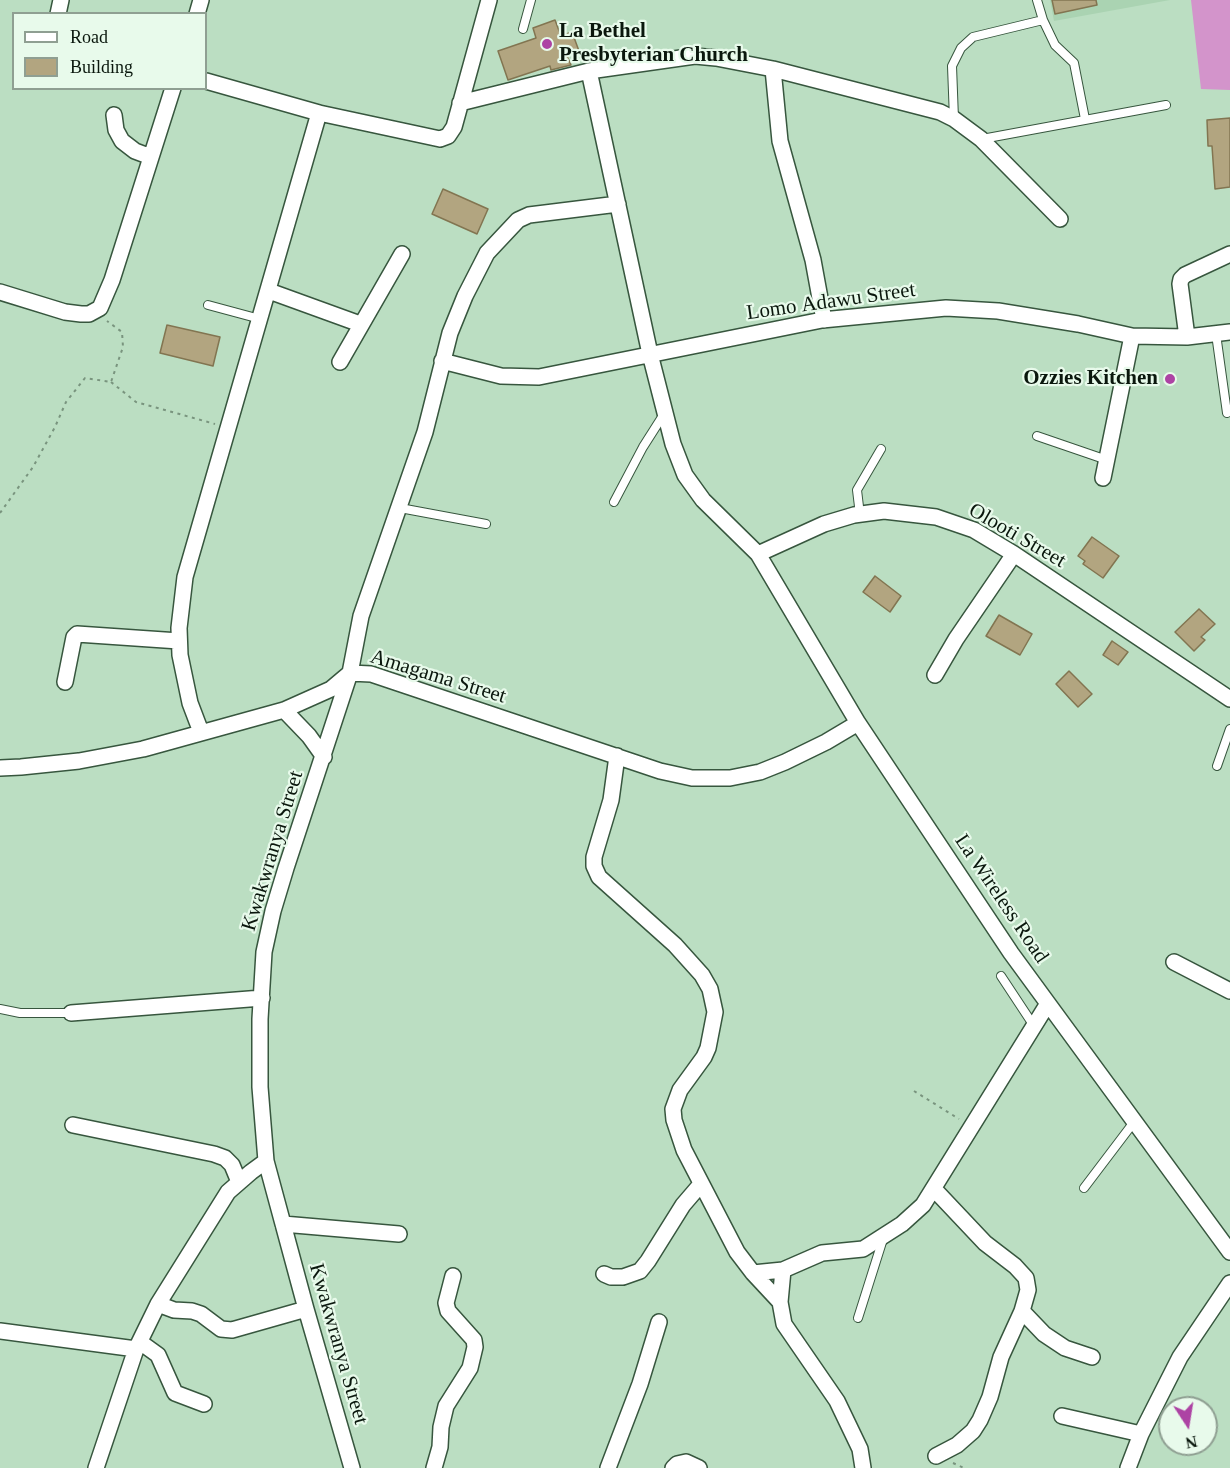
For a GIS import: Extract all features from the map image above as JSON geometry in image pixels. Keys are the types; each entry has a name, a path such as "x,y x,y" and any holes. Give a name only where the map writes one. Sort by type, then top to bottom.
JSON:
{"street":[{"path":"207,81 319,113 440,140 448,136 454,127 489,0"},
{"path":"460,103 589,71 695,56 773,69 940,112 954,119 981,140 1060,219"},
{"path":"773,69 780,141 813,260 824,320"},
{"name":"La Wireless Road","path":"589,71 650,354 672,444 685,475 704,500 758,554 858,723 1047,1005 1230,1252"},
{"path":"0,292 81,315 100,308 112,279 172,90"},
{"path":"201,732 184,679 179,641 181,600 185,577 319,113"},
{"path":"114,116 116,130 122,141 135,151 151,157"},
{"name":"Kwakwranya Street","path":"351,1468 266,1161 260,1087 264,952 273,911 350,673 362,616 429,416 450,333 482,262 514,224 529,215 618,204"},
{"path":"340,362 402,254"},
{"path":"1187,337 1181,279 1230,254"},
{"path":"268,291 360,324"},
{"name":"Lomo Adawu Street","path":"442,361 501,376 539,377 824,320 945,308 998,311 1078,324 1132,336 1187,337 1223,333"},
{"path":"1103,478 1132,336"},
{"name":"Olooti Street","path":"758,554 824,525 860,515 884,511 936,517 974,530 1014,554 1230,699"},
{"path":"935,675 952,645 1014,554"},
{"path":"65,682 77,634 179,641"},
{"name":"Amagama Street","path":"0,768 79,761 143,748 284,710 331,689 350,673 371,674 660,771 692,778 730,778 760,772 826,742 858,723"},
{"path":"284,710 309,736 324,757"},
{"path":"617,756 611,800 594,857 596,873 675,945 702,975 710,989 715,1012 708,1048 680,1090 673,1109 674,1120 684,1150 737,1252 780,1302"},
{"path":"1174,962 1230,992"},
{"path":"71,1013 262,998"},
{"path":"753,1273 783,1270 822,1253 863,1249 883,1238 923,1205 1047,1005"},
{"path":"73,1125 214,1154 225,1158 232,1165 239,1182"},
{"path":"96,1468 138,1346 159,1304 222,1201 239,1182 266,1161"},
{"path":"604,1274 611,1277 623,1276 640,1271 683,1205 701,1184"},
{"path":"934,1189 985,1243 1015,1266 1026,1278 1028,1290 1022,1311 1001,1357 990,1396 980,1420 973,1431 957,1445 936,1456"},
{"path":"283,1224 399,1234"},
{"path":"783,1270 780,1302 784,1324 837,1401 860,1449 864,1468"},
{"path":"434,1468 440,1447 441,1427 446,1406 470,1368 475,1347 474,1340 448,1311 446,1303 453,1276"},
{"path":"1128,1468 1141,1434 1180,1357 1230,1282"},
{"path":"159,1304 174,1310 201,1314 221,1329 232,1330 306,1309"},
{"path":"1022,1311 1044,1335 1065,1348 1092,1357"},
{"path":"608,1468 640,1384 659,1322"},
{"path":"0,1331 138,1346 158,1355 175,1393 204,1404"},
{"path":"1062,1416 1141,1434"},
{"path":"673,1468 677,1464 686,1462 699,1468"}],"lane":[{"path":"524,29 531,0"},
{"path":"1036,0 1055,45 1074,63 1085,119"},
{"path":"954,119 952,66 961,48 973,37 1043,20"},
{"path":"981,140 1166,105"},
{"path":"207,305 260,319"},
{"path":"1223,333 1227,413"},
{"path":"614,502 643,447 665,413"},
{"path":"1037,436 1107,459"},
{"path":"860,515 857,490 881,450"},
{"path":"400,508 486,524"},
{"path":"1217,766 1230,729"},
{"path":"1000,976 1034,1026"},
{"path":"0,1009 20,1012 71,1013"},
{"path":"1084,1188 1134,1122"},
{"path":"858,1318 883,1238"}],"path":[{"path":"93,312 122,332 123,346 111,382"},
{"path":"0,513 33,467 66,402 85,378 111,382 136,402 227,427"},
{"path":"914,1091 972,1127"}],"shaded area":[{"path":"1050,0 1170,0 1054,21"},
{"path":"1191,0 1230,0 1230,90 1201,89"}],"building":[{"path":"1052,0 1096,0 1097,5 1055,14"},
{"name":"La Bethel Presbyterian Church","path":"555,20 561,36 572,32 579,51 567,56 571,65 551,70 550,66 508,80 498,51 536,38 533,28"},
{"path":"1230,118 1230,187 1215,189 1212,146 1208,146 1207,120"},
{"path":"443,189 488,209 477,234 432,214"},
{"path":"167,325 220,337 213,366 160,353"},
{"path":"1092,537 1119,556 1103,578 1083,564 1085,561 1078,556"},
{"path":"875,576 901,596 890,612 863,592"},
{"path":"1199,609 1215,624 1201,637 1205,640 1194,651 1175,632"},
{"path":"999,615 1032,634 1020,655 986,636"},
{"path":"1112,641 1128,652 1118,665 1103,655"},
{"path":"1069,671 1092,694 1078,707 1056,684"}],"place":[{"name":"La Bethel Presbyterian Church","path":"547,44"},
{"name":"Ozzies Kitchen","path":"1170,379"}]}
